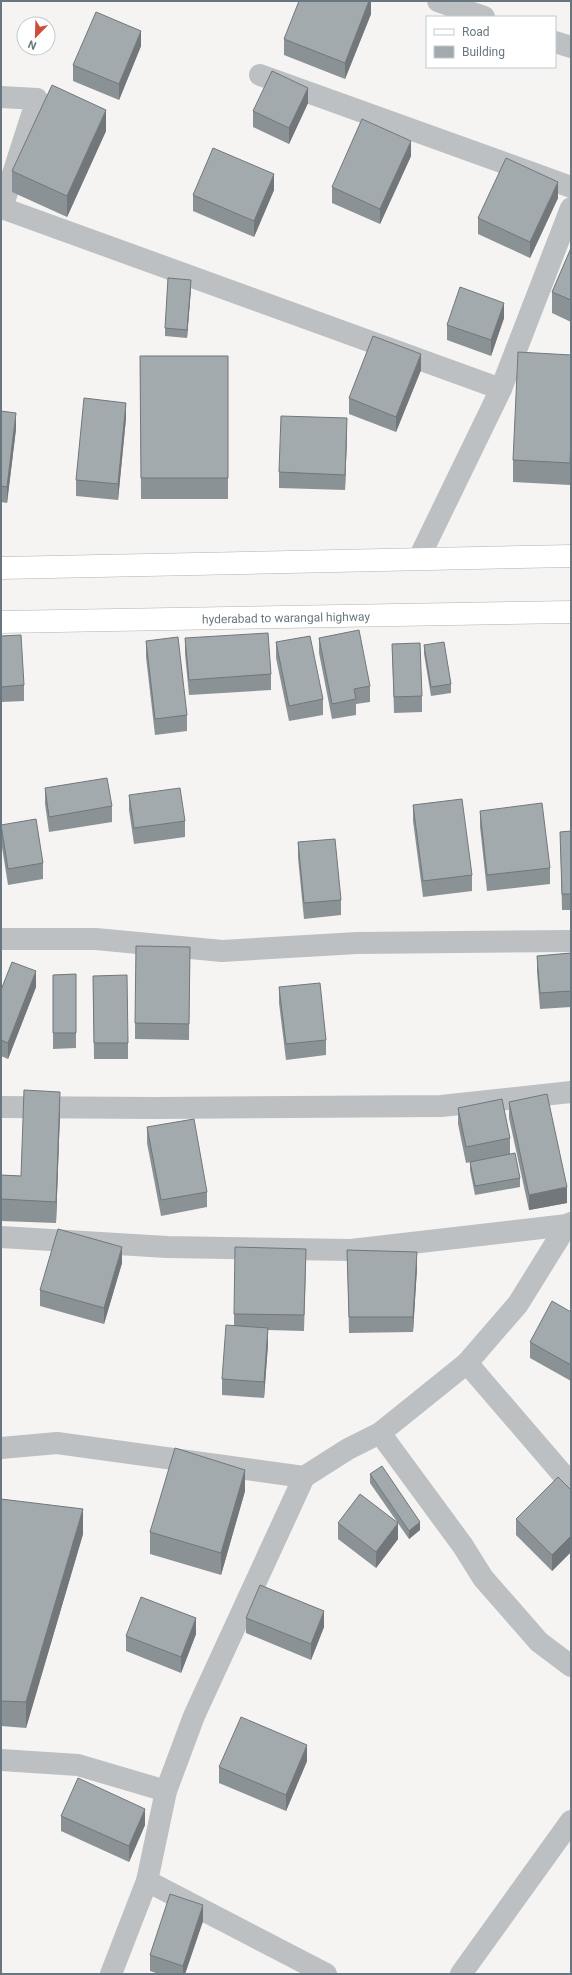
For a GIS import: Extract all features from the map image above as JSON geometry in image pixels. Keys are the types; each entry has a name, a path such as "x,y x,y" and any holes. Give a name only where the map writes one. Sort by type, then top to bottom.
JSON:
{"main road":[{"path":"1,568 571,556"},
{"name":"hyderabad to warangal highway","path":"1,622 571,612"}],"street":[{"path":"438,1 481,16"},
{"path":"556,42 571,48"},
{"path":"260,75 571,187"},
{"path":"1,97 37,99 2,208 501,389"},
{"path":"419,558 501,389 571,208"},
{"path":"1,939 96,939 222,951 357,943 571,941"},
{"path":"1,1106 154,1108 441,1106 571,1092"},
{"path":"1,1237 167,1247 351,1250 569,1224"},
{"path":"111,1974 147,1881 166,1791 194,1716 304,1477 348,1449 380,1433 467,1363 518,1304 569,1224"},
{"path":"467,1363 571,1484"},
{"path":"380,1433 462,1546 483,1578 539,1642 571,1666"},
{"path":"1,1448 57,1443 304,1477"},
{"path":"1,1760 78,1765 166,1791"},
{"path":"460,1974 571,1821"},
{"path":"147,1881 326,1974"}],"building":[{"path":"299,1 369,1 345,63 284,39"},
{"path":"96,12 141,31 119,84 73,65"},
{"path":"272,71 308,88 289,128 253,111"},
{"path":"52,85 106,110 67,196 12,171"},
{"path":"362,119 411,141 380,209 332,187"},
{"path":"213,148 274,174 254,221 193,195"},
{"path":"506,158 558,182 530,242 478,218"},
{"path":"571,248 571,300 552,292"},
{"path":"168,278 191,280 187,330 165,328"},
{"path":"460,287 504,303 491,340 447,325"},
{"path":"373,336 421,354 396,417 349,398"},
{"path":"518,352 571,355 570,463 513,460"},
{"path":"140,356 228,356 228,478 141,478"},
{"path":"84,398 126,403 118,484 76,480"},
{"path":"1,411 16,413 7,487 1,486"},
{"path":"281,416 347,418 345,475 279,472"},
{"path":"359,630 370,686 354,689 356,699 332,704 319,638"},
{"path":"268,633 271,674 189,680 185,638"},
{"path":"21,635 24,685 1,687 1,636"},
{"path":"310,636 323,699 289,706 276,642"},
{"path":"178,637 187,715 155,719 146,641"},
{"path":"444,642 451,684 431,687 424,645"},
{"path":"420,643 422,696 394,697 392,644"},
{"path":"107,778 112,806 49,817 45,788"},
{"path":"180,788 185,821 134,828 129,795"},
{"path":"462,799 472,875 423,881 413,805"},
{"path":"542,803 550,868 487,875 480,811"},
{"path":"36,819 43,863 8,869 1,825"},
{"path":"571,831 571,894 562,894 560,832"},
{"path":"335,839 341,900 304,903 298,842"},
{"path":"136,946 190,947 189,1024 135,1023"},
{"path":"571,953 571,991 540,993 537,956"},
{"path":"12,962 36,971 8,1043 1,1040 1,990"},
{"path":"76,974 76,1033 53,1033 53,975"},
{"path":"127,975 128,1043 94,1043 93,976"},
{"path":"320,983 326,1040 286,1044 279,987"},
{"path":"24,1090 60,1092 56,1202 1,1199 1,1175 21,1176"},
{"path":"547,1094 567,1187 529,1195 509,1102"},
{"path":"502,1099 510,1138 466,1147 458,1108"},
{"path":"194,1119 207,1192 161,1200 147,1127"},
{"path":"515,1153 520,1178 475,1186 470,1162"},
{"path":"58,1229 122,1247 104,1308 40,1290"},
{"path":"235,1247 306,1249 304,1315 234,1314"},
{"path":"347,1250 417,1252 413,1317 349,1317"},
{"path":"552,1301 571,1312 571,1365 530,1342"},
{"path":"226,1325 268,1328 264,1382 222,1379"},
{"path":"175,1448 245,1470 221,1553 150,1532"},
{"path":"382,1466 420,1522 409,1531 370,1474"},
{"path":"558,1477 571,1490 571,1536 552,1555 516,1519"},
{"path":"360,1494 398,1523 376,1552 338,1523"},
{"path":"1,1499 83,1509 26,1702 1,1701"},
{"path":"260,1585 324,1611 311,1644 246,1618"},
{"path":"141,1597 196,1618 181,1657 126,1636"},
{"path":"241,1717 307,1745 286,1795 219,1767"},
{"path":"78,1778 145,1809 129,1846 61,1816"},
{"path":"170,1894 203,1905 183,1966 150,1955"}]}
